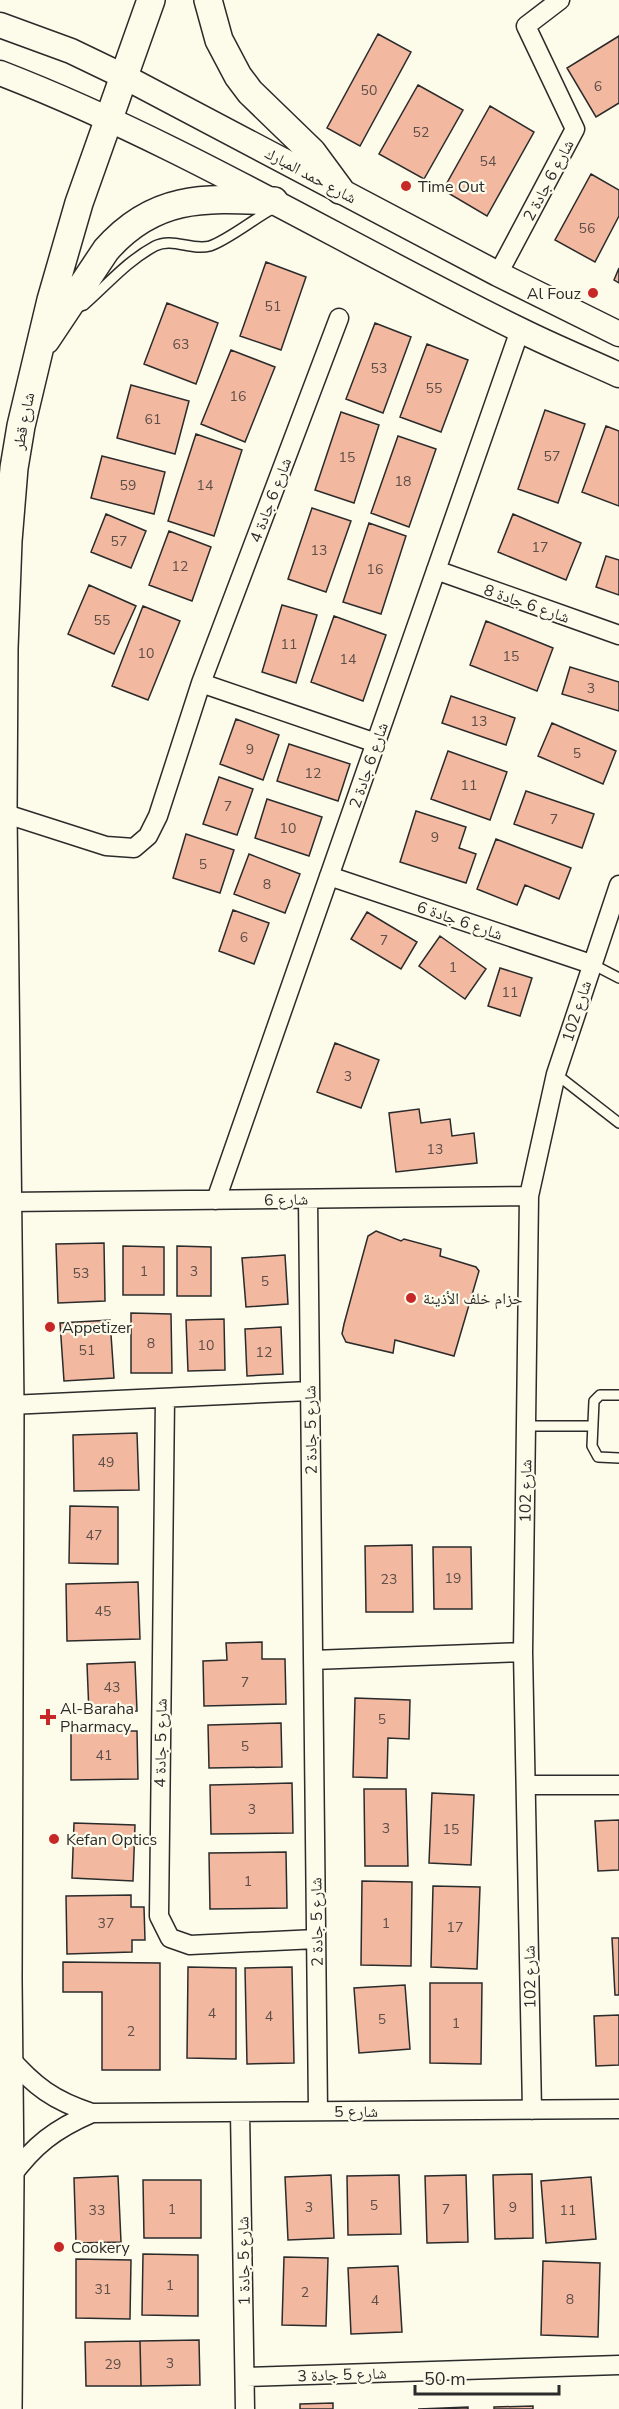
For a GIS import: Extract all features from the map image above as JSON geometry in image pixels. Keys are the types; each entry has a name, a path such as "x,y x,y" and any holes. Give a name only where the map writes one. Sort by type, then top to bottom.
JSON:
{"main road":[{"name":"شارع قطر","path":"7,2409 4,2310 10,2178 9,1890 4,1725 10,1405 3,813 4,648 8,541 14,468 21,426 39,351 79,203 151,0"},
{"path":"208,0 219,40 238,76 250,92 312,152 340,190"},
{"name":"شارع حمد المبارك","path":"0,25 71,51 123,76 498,274 619,333"},
{"path":"0,73 109,118 278,202 520,330 619,375"},
{"path":"39,351 111,244 129,228 156,211 200,199 278,202"},
{"path":"0,1820 9,1890"},
{"path":"0,2372 7,2409"}],"street":[{"name":"شارع 6 جادة 2","path":"498,274 575,129 526,26 560,0"},
{"name":"شارع 6 جادة 4","path":"3,813 106,846 134,848 148,836 158,816 201,683 339,318"},
{"name":"شارع 6 جادة 2","path":"216,1200 520,330"},
{"name":"شارع 6 جادة 8","path":"436,570 619,635"},
{"path":"201,683 376,743"},
{"name":"شارع 6 جادة 6","path":"329,876 591,964"},
{"name":"شارع 102","path":"532,2110 523,1652 529,1196 556,1074 619,885"},
{"name":"شارع 6","path":"7,1202 529,1196"},
{"name":"شارع 5 جادة 2","path":"308,1199 318,2111"},
{"path":"10,1405 310,1391"},
{"name":"شارع 5 جادة 4","path":"165,1398 159,1916 170,1938 190,1945 316,1939"},
{"path":"313,1660 523,1652"},
{"path":"526,1785 619,1785"},
{"name":"شارع 5","path":"8,2056 25,2076 45,2092 68,2105 92,2113 619,2109"},
{"name":"شارع 5 جادة 1","path":"240,2112 245,2409"},
{"name":"شارع 5","path":"10,2178 26,2157 45,2139 68,2124 92,2113"},
{"name":"شارع 5 جادة 3","path":"245,2377 619,2365"}],"lane":[{"path":"69,308 84,305 124,268 156,245 166,243 194,247 209,246 278,202"},
{"path":"591,964 619,978"},
{"path":"556,1074 619,1123"},
{"path":"619,1395 596,1397 593,1404 592,1426 592,1446 595,1454 602,1458 619,1458"},
{"path":"526,1425 592,1426"}],"building":[{"path":"378,34 411,52 360,146 327,128"},
{"path":"619,36 619,103 596,117 567,68"},
{"path":"418,85 463,110 424,179 379,154"},
{"path":"490,106 534,132 487,216 443,190"},
{"path":"591,174 619,190 619,216 595,262 555,240"},
{"path":"266,262 306,277 281,350 240,336"},
{"path":"619,268 619,283 614,280"},
{"path":"167,303 218,323 196,384 144,364"},
{"path":"375,323 411,337 383,413 346,399"},
{"path":"427,344 468,360 441,432 400,417"},
{"path":"231,350 275,367 245,442 201,424"},
{"path":"131,385 189,401 175,454 117,438"},
{"path":"545,410 585,424 558,503 518,489"},
{"path":"341,412 379,425 354,503 315,490"},
{"path":"606,426 619,431 619,506 582,492"},
{"path":"196,434 242,450 214,536 168,521"},
{"path":"398,436 436,449 409,527 371,513"},
{"path":"102,456 165,472 154,514 91,498"},
{"path":"312,508 351,521 326,592 288,579"},
{"path":"106,514 146,531 131,568 91,552"},
{"path":"513,514 581,543 566,580 498,552"},
{"path":"369,523 406,536 381,614 343,602"},
{"path":"169,531 211,547 192,601 149,585"},
{"path":"606,556 619,560 619,595 596,587"},
{"path":"89,585 136,606 114,654 68,634"},
{"path":"282,605 317,615 296,683 262,672"},
{"path":"143,606 180,621 148,700 112,686"},
{"path":"334,616 386,635 363,701 311,682"},
{"path":"486,621 553,648 537,691 470,665"},
{"path":"570,667 619,682 619,711 562,694"},
{"path":"451,696 515,718 506,745 442,723"},
{"path":"236,719 279,735 263,780 220,764"},
{"path":"552,723 616,751 603,784 538,756"},
{"path":"289,744 350,764 338,801 277,781"},
{"path":"448,751 507,772 490,820 431,799"},
{"path":"219,777 253,789 237,835 203,824"},
{"path":"526,791 594,814 582,848 514,824"},
{"path":"267,799 322,817 309,856 255,838"},
{"path":"416,811 466,827 459,848 476,854 466,883 400,862"},
{"path":"186,834 234,850 220,893 173,878"},
{"path":"496,839 571,868 559,899 525,885 517,905 477,889"},
{"path":"249,854 300,874 285,913 234,894"},
{"path":"233,910 269,923 254,964 219,951"},
{"path":"367,912 417,942 401,969 351,939"},
{"path":"440,936 486,969 465,999 419,966"},
{"path":"500,968 532,978 520,1016 488,1006"},
{"path":"335,1043 379,1060 361,1108 317,1092"},
{"path":"419,1109 421,1123 450,1119 452,1136 474,1133 477,1163 396,1172 389,1113"},
{"name":"حزام خلف الأذينة","path":"376,1231 401,1241 404,1239 441,1249 440,1256 476,1267 479,1271 454,1356 395,1340 393,1353 346,1342 342,1334 344,1324 368,1236"},
{"path":"104,1243 105,1301 58,1303 56,1244"},
{"path":"123,1246 164,1247 164,1295 123,1295"},
{"path":"177,1246 211,1247 211,1296 177,1296"},
{"path":"285,1255 288,1304 246,1307 242,1258"},
{"path":"131,1313 171,1314 172,1373 131,1373"},
{"path":"224,1319 225,1370 188,1371 186,1320"},
{"path":"110,1320 114,1378 64,1381 60,1323"},
{"path":"281,1327 283,1374 247,1376 245,1329"},
{"path":"137,1433 139,1490 74,1491 73,1435"},
{"path":"70,1506 118,1507 118,1564 69,1563"},
{"path":"412,1545 413,1612 366,1612 365,1546"},
{"path":"433,1547 471,1547 472,1609 434,1609"},
{"path":"138,1582 140,1639 67,1641 66,1584"},
{"path":"262,1642 262,1659 285,1659 286,1704 204,1706 203,1661 227,1660 226,1643"},
{"path":"135,1662 137,1711 89,1713 87,1664"},
{"path":"355,1698 410,1700 409,1739 388,1738 387,1778 353,1777"},
{"path":"281,1723 282,1767 209,1768 208,1725"},
{"path":"71,1731 137,1731 138,1779 71,1780"},
{"path":"292,1783 293,1833 211,1834 210,1785"},
{"path":"364,1789 406,1789 408,1866 365,1866"},
{"path":"432,1793 474,1795 471,1865 429,1863"},
{"path":"619,1820 619,1870 598,1871 595,1821"},
{"path":"74,1823 135,1825 133,1881 72,1878"},
{"path":"286,1852 287,1908 210,1909 209,1853"},
{"path":"362,1881 412,1882 411,1966 361,1965"},
{"path":"433,1886 480,1887 477,1969 431,1967"},
{"path":"131,1895 131,1907 144,1907 145,1940 132,1940 132,1952 67,1954 66,1896"},
{"path":"612,1938 619,1938 619,1995 615,1995"},
{"path":"63,1962 160,1963 160,2070 102,2070 102,1992 63,1992"},
{"path":"188,1967 236,1968 236,2059 187,2058"},
{"path":"292,1967 294,2063 247,2064 245,1968"},
{"path":"430,1983 482,1983 481,2064 430,2063"},
{"path":"405,1985 410,2049 359,2053 354,1988"},
{"path":"619,2015 619,2065 596,2066 594,2016"},
{"path":"532,2174 533,2238 495,2239 493,2175"},
{"path":"331,2175 334,2238 288,2240 285,2177"},
{"path":"399,2175 401,2234 348,2235 347,2176"},
{"path":"466,2175 468,2242 427,2243 425,2176"},
{"path":"118,2176 121,2242 76,2243 74,2178"},
{"path":"591,2177 596,2239 546,2243 541,2181"},
{"path":"143,2180 201,2180 201,2238 144,2238"},
{"path":"143,2254 198,2255 198,2316 142,2315"},
{"path":"284,2257 328,2258 326,2326 282,2325"},
{"path":"76,2259 131,2260 130,2319 76,2318"},
{"path":"543,2261 600,2263 598,2337 541,2335"},
{"path":"398,2266 402,2332 351,2334 348,2268"},
{"path":"199,2340 200,2385 141,2386 140,2341"},
{"path":"140,2341 141,2386 86,2386 85,2342"},
{"path":"333,2403 333,2409 300,2409 300,2404"},
{"path":"533,2406 533,2409 494,2409 494,2407"},
{"path":"468,2407 468,2409 418,2409"}],"place":[{"name":"Time Out","path":"406,186"},
{"name":"Al Fouz","path":"593,293"},
{"name":"حزام خلف الأذينة","path":"411,1298"},
{"name":"Appetizer","path":"50,1327"},
{"name":"Al-Baraha Pharmacy","path":"48,1717"},
{"name":"Kefan Optics","path":"54,1839"},
{"name":"Cookery","path":"59,2247"}]}
